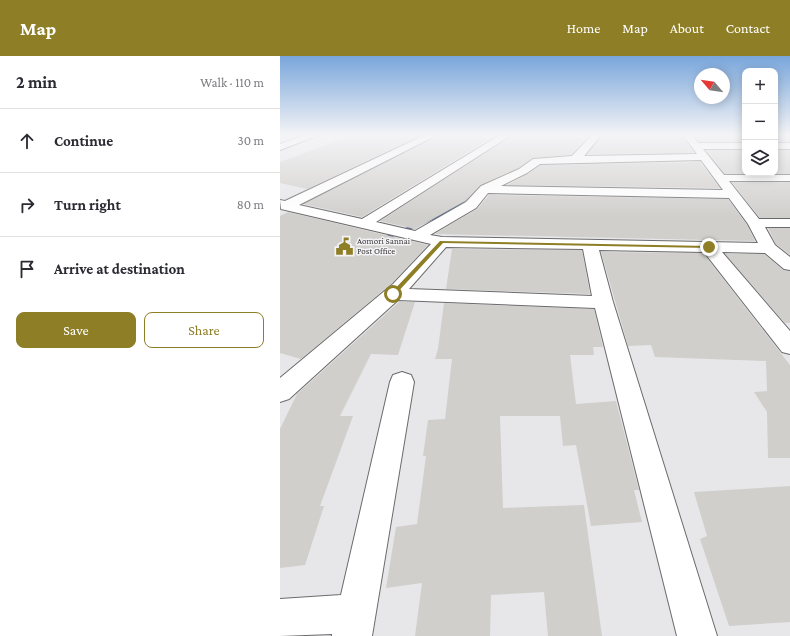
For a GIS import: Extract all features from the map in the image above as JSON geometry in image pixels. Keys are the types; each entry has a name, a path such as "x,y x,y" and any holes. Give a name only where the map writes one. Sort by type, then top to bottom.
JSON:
{"street":[{"path":"283,205 376,162"},
{"path":"365,223 464,162"},
{"path":"412,235 471,205 485,189 523,171 536,162"},
{"path":"708,162 731,194 755,223 769,248 790,265"},
{"path":"719,178 790,178"},
{"path":"485,189 731,194"},
{"path":"283,205 442,242 769,248"},
{"path":"755,223 790,223"},
{"path":"280,392 393,294 442,242"},
{"path":"590,244 603,302 697,636"},
{"path":"709,247 790,346"},
{"path":"393,294 603,302"},
{"path":"280,618 354,624 402,382"}],"building":[{"path":"280,162 364,162 307,189 280,183"},
{"path":"385,162 452,162 362,217 303,204"},
{"path":"470,162 527,162 518,168 480,185 465,201 415,229 380,221"},
{"path":"700,162 720,188 507,185 528,174 540,165"},
{"path":"716,162 742,162 742,174 725,174"},
{"path":"778,162 790,162 790,174 778,174"},
{"path":"732,182 790,182 790,218 760,218"},
{"path":"489,195 728,199 747,225 755,241 434,234 477,209"},
{"path":"288,212 428,245 392,283 301,359 280,353 280,216"},
{"path":"768,228 790,228 790,255 776,244"},
{"path":"452,249 582,250 590,294 446,289"},
{"path":"601,252 703,253 790,365 790,458 768,458 767,412 754,392 767,391 766,361 655,357 651,345 628,346"},
{"path":"725,254 764,254 783,270 790,271 790,323 785,323"},
{"path":"399,302 415,302 398,355 371,354 340,416 353,416 320,506 324,506 305,565 280,568 280,429 297,394"},
{"path":"444,303 594,309 603,347 593,347 594,355 570,355 576,404 616,401 639,490 634,490 642,522 591,526 576,445 563,446 560,416 500,416 503,508 584,505 602,636 548,636 544,592 491,595 490,636 415,636 422,583 386,588 396,527 417,524 426,456 423,456 428,420 445,419 452,359 435,359 438,349"},
{"path":"790,486 790,622 729,626 700,539 707,536 694,492"}],"waterway":[{"path":"382,243 388,237 445,213 459,205 467,195"}],"place":[{"name":"Aomori Sannai Post Office","path":"344,246"}],"route":[{"path":"393,294 442,242 709,247"}]}
